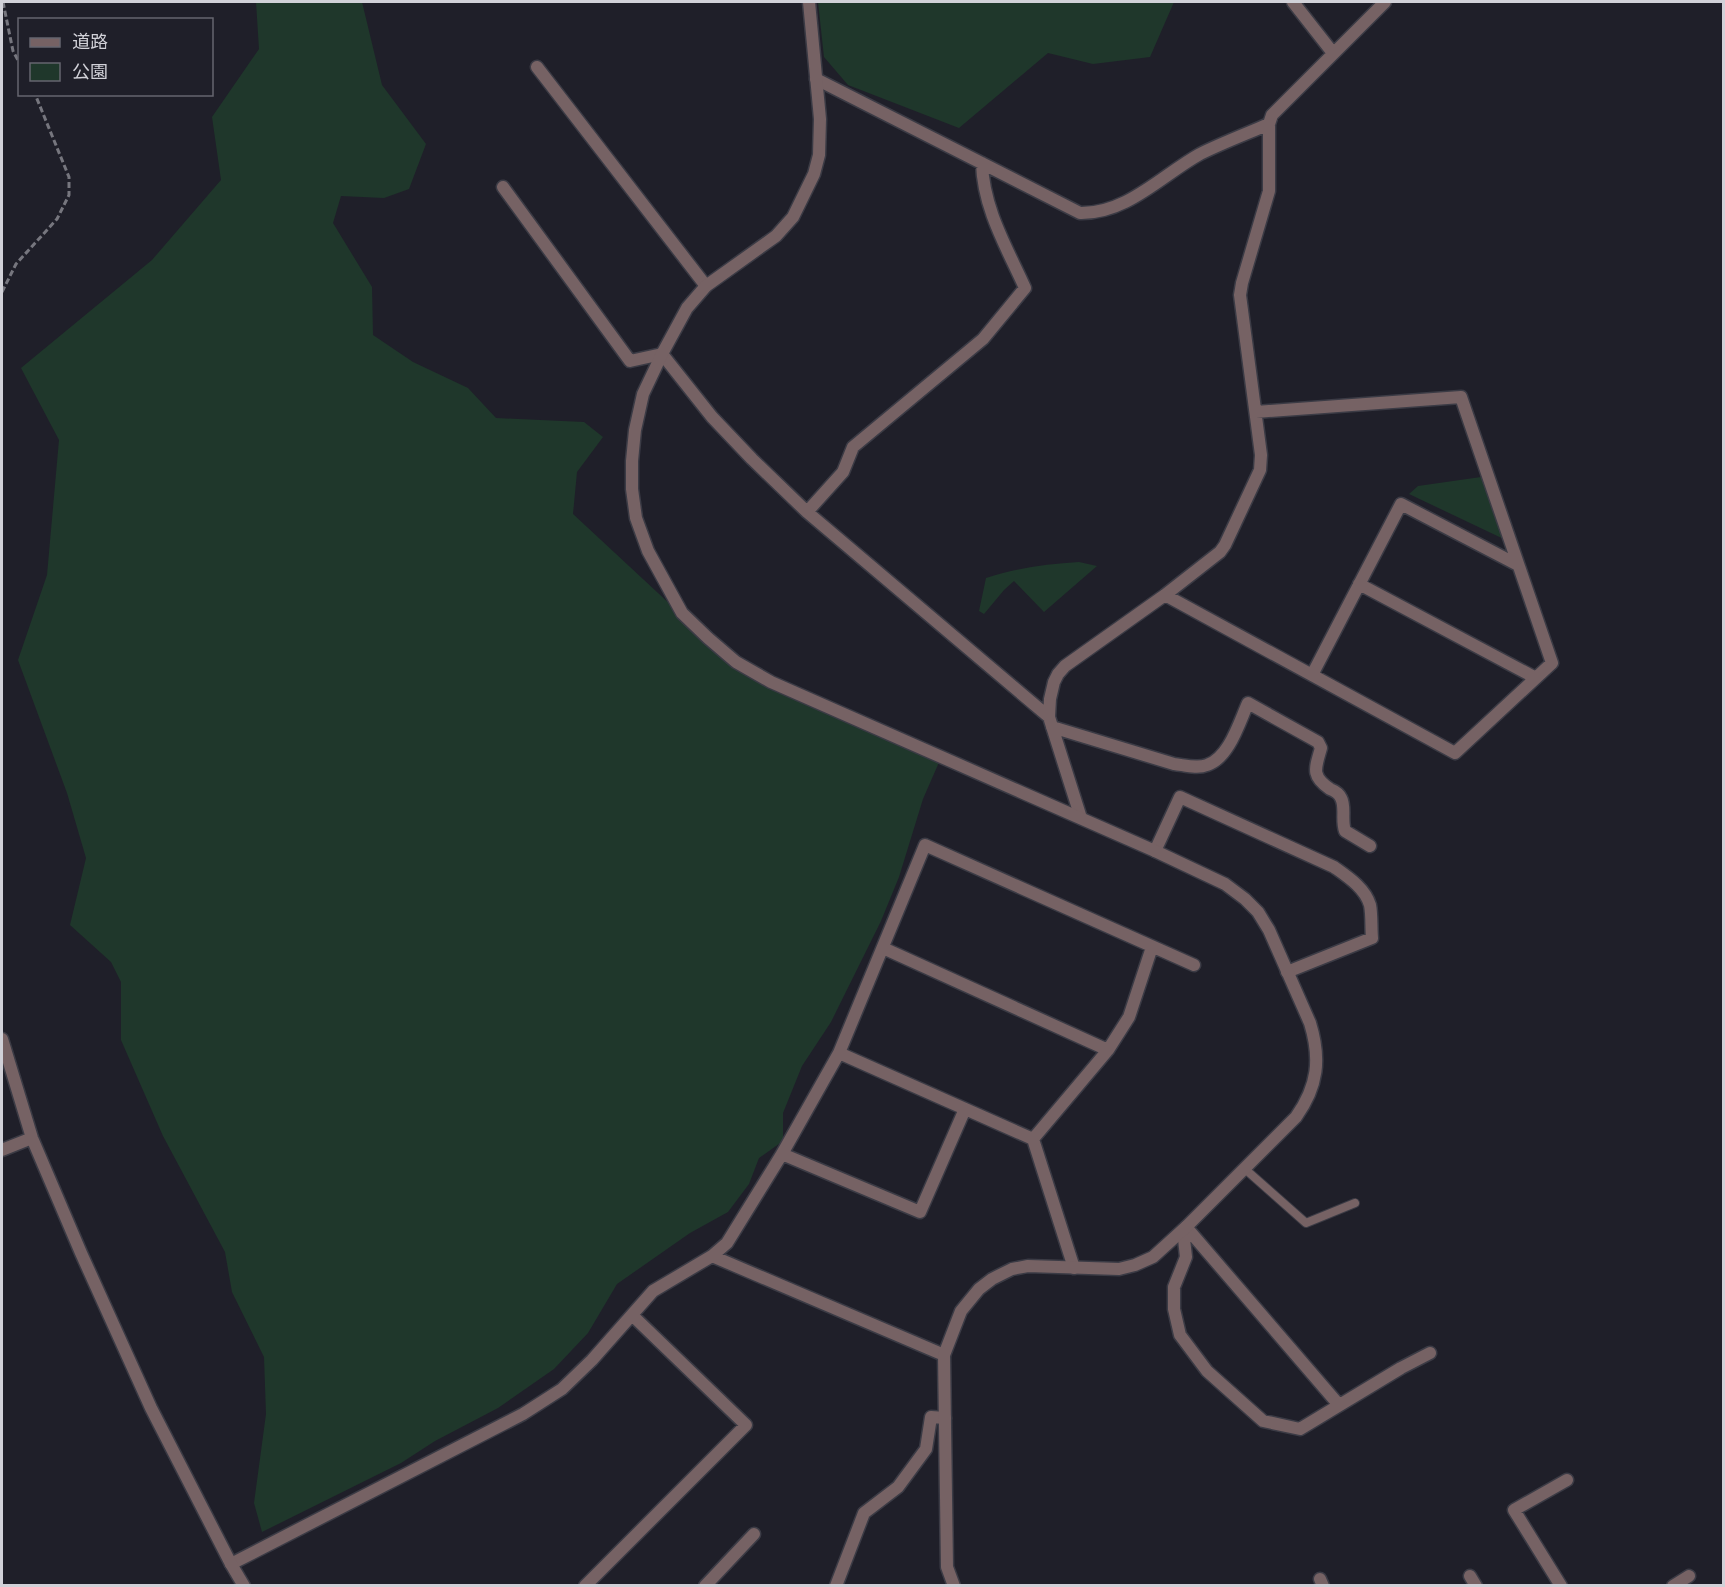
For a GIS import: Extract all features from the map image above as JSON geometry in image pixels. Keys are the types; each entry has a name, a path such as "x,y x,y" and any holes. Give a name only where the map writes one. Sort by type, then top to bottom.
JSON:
{"street":[{"path":"809,2 820,119 819,155 810,184 793,218 769,242 706,286 687,308 643,394 635,430 632,489 636,518 648,551 682,612 736,662 771,682 1218,880 1245,899 1258,912 1269,930 1315,1038 1317,1065 1313,1086 1307,1101 1296,1117 1185,1229 1153,1257 1136,1265 1119,1269 1028,1266 1012,1269 992,1279 979,1289 961,1311 944,1355 947,1567 954,1586"},
{"path":"1293,2 1334,53"},
{"path":"1081,818 1051,722 1050,699 1054,682 1065,666 1165,595 1220,552 1225,545 1260,470 1261,455 1240,295 1269,191 1269,124 1272,115 1385,2"},
{"path":"537,67 706,286"},
{"path":"816,79 1080,213 1093,213 1116,205 1146,190 1200,154 1269,124"},
{"path":"807,512 843,472 853,447 983,339 1025,288 991,212 983,181 982,163"},
{"path":"503,187 630,361 662,354"},
{"path":"662,354 712,417 807,512 1051,722 1174,764 1206,766 1224,754 1248,703 1318,742 1321,748 1315,768 1316,774 1320,782 1340,795 1343,802 1342,823 1345,831 1370,846"},
{"path":"1165,595 1455,753 1552,663 1461,397 1256,412"},
{"path":"1312,675 1401,504 1518,565"},
{"path":"1359,584 1536,678"},
{"path":"1155,851 1180,797 1334,867 1350,878 1362,891 1370,905 1372,938 1287,972"},
{"path":"231,1564 533,1408 562,1389 592,1360 653,1291 712,1256 727,1243 782,1154 839,1053 925,845 1194,966"},
{"path":"1033,1139 1108,1050 1129,1017 1152,947"},
{"path":"883,948 1108,1050"},
{"path":"2,1039 32,1138 81,1253 152,1408 244,1586"},
{"path":"839,1053 1033,1139 1074,1268"},
{"path":"782,1154 920,1212 965,1109"},
{"path":"2,1150 32,1138"},
{"path":"1185,1229 1339,1405"},
{"path":"1185,1229 1186,1257 1174,1287 1174,1309 1180,1335 1207,1371 1263,1421 1300,1429 1430,1353"},
{"path":"712,1256 944,1355"},
{"path":"585,1586 746,1425 632,1315"},
{"path":"836,1586 864,1513 897,1487 926,1449 932,1417 945,1418"},
{"path":"1560,1586 1514,1510 1567,1480"},
{"path":"705,1586 754,1534"},
{"path":"1673,1586 1689,1576"}],"lane":[{"path":"1245,1169 1306,1223 1355,1203"}],"path":[{"path":"3,2 13,51 18,60"},
{"path":"2,292 16,264 57,219 69,195 69,177 36,96"}],"green space":[{"path":"256,2 362,2 382,85 426,144 409,189 384,198 341,196 333,223 372,287 373,335 413,362 468,388 496,418 584,422 603,437 577,472 573,514 700,632 749,670 940,760 923,799 899,877 881,921 831,1022 802,1066 783,1113 783,1141 759,1158 749,1184 728,1212 690,1233 617,1284 588,1333 554,1369 498,1408 435,1441 401,1463 262,1532 254,1503 266,1414 264,1357 232,1292 225,1252 163,1136 121,1040 121,982 111,962 70,925 86,858 67,793 18,660 47,575 59,440 21,368 152,260 221,180 212,117 259,49"},
{"path":"818,2 1174,2 1150,57 1093,64 1048,53 959,128 848,85 824,57"},
{"path":"1488,476 1510,542 1409,494 1418,486"},
{"path":"1079,562 1097,566 1044,612 1014,581 984,614 979,611 986,578 1032,567"}]}
